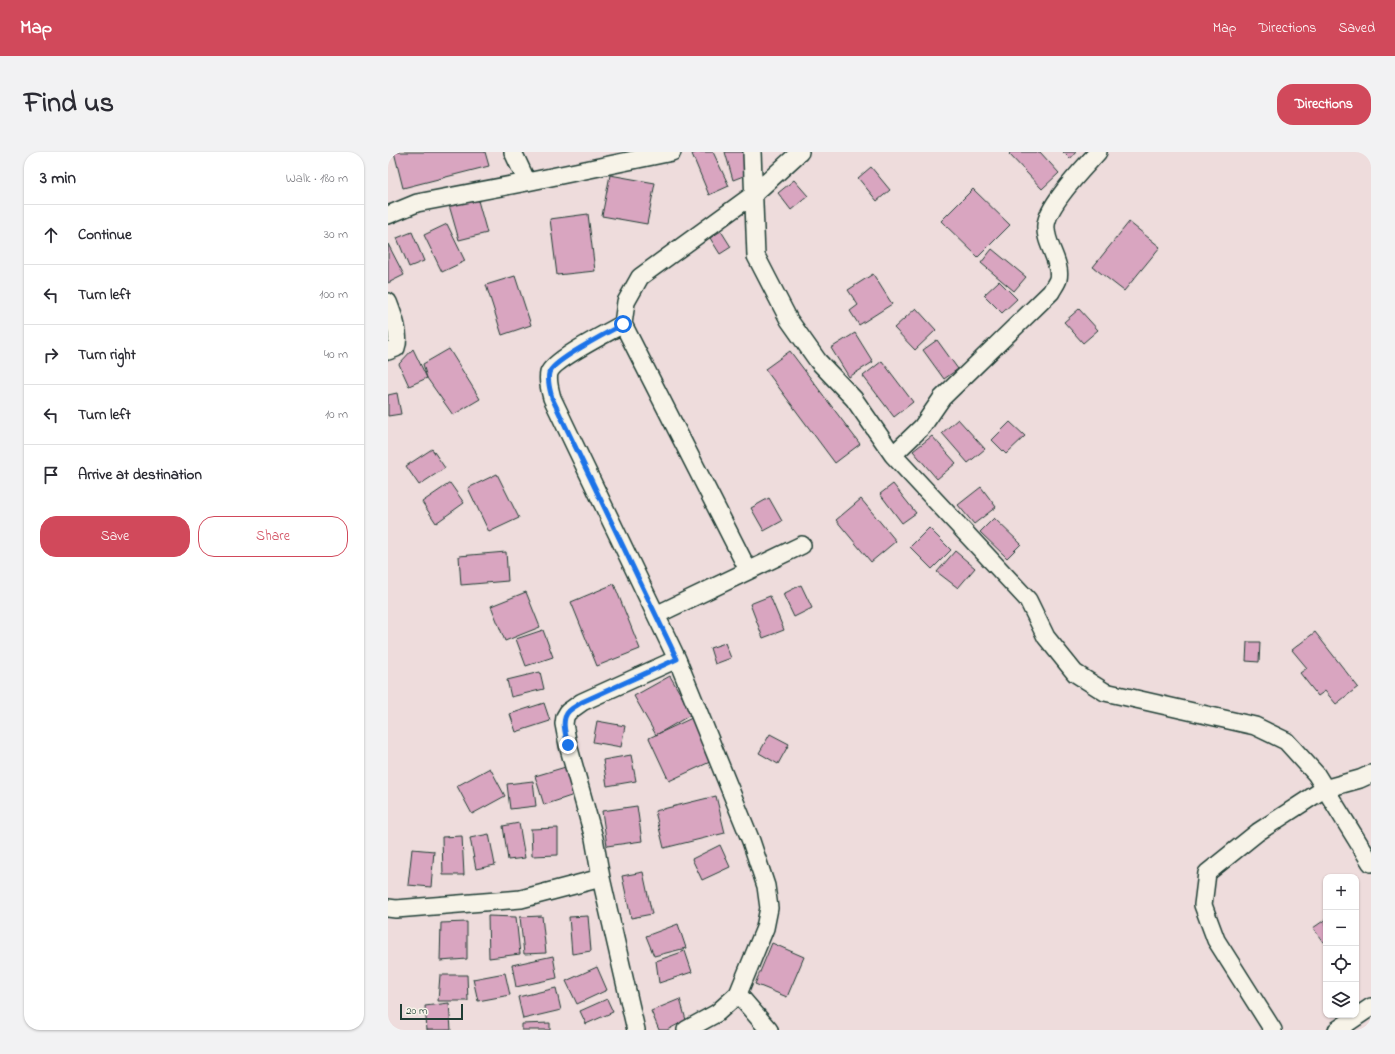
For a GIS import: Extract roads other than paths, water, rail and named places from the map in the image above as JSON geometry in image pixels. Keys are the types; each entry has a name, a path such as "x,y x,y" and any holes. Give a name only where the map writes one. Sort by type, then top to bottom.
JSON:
{"street":[{"path":"512,152 527,182"},
{"path":"388,215 417,203 672,152"},
{"path":"752,152 756,256 790,320 818,361 854,399 893,455 1028,600 1046,637 1075,673 1105,692 1255,726 1286,741 1316,774 1371,863"},
{"path":"748,570 623,324 626,302 640,277 754,194 800,152"},
{"path":"893,455 922,427 942,398 1051,292 1058,278 1058,270 1048,240 1046,224 1051,209 1098,152"},
{"path":"388,302 396,328 398,343 396,348 388,351"},
{"path":"623,324 557,362 549,373 549,384 552,398 677,659 751,841 766,886 769,908 765,928 738,994 717,1012 686,1030"},
{"path":"656,615 802,545"},
{"path":"636,1030 601,878 594,838 568,745 564,724 565,717 568,712 582,702 677,659"},
{"path":"1274,1030 1216,940 1203,905 1207,873 1258,832 1324,789 1360,779 1371,774"},
{"path":"388,908 396,909 521,899 601,878"},
{"path":"738,994 769,1030"},
{"path":"1337,1030 1371,1007"}]}
